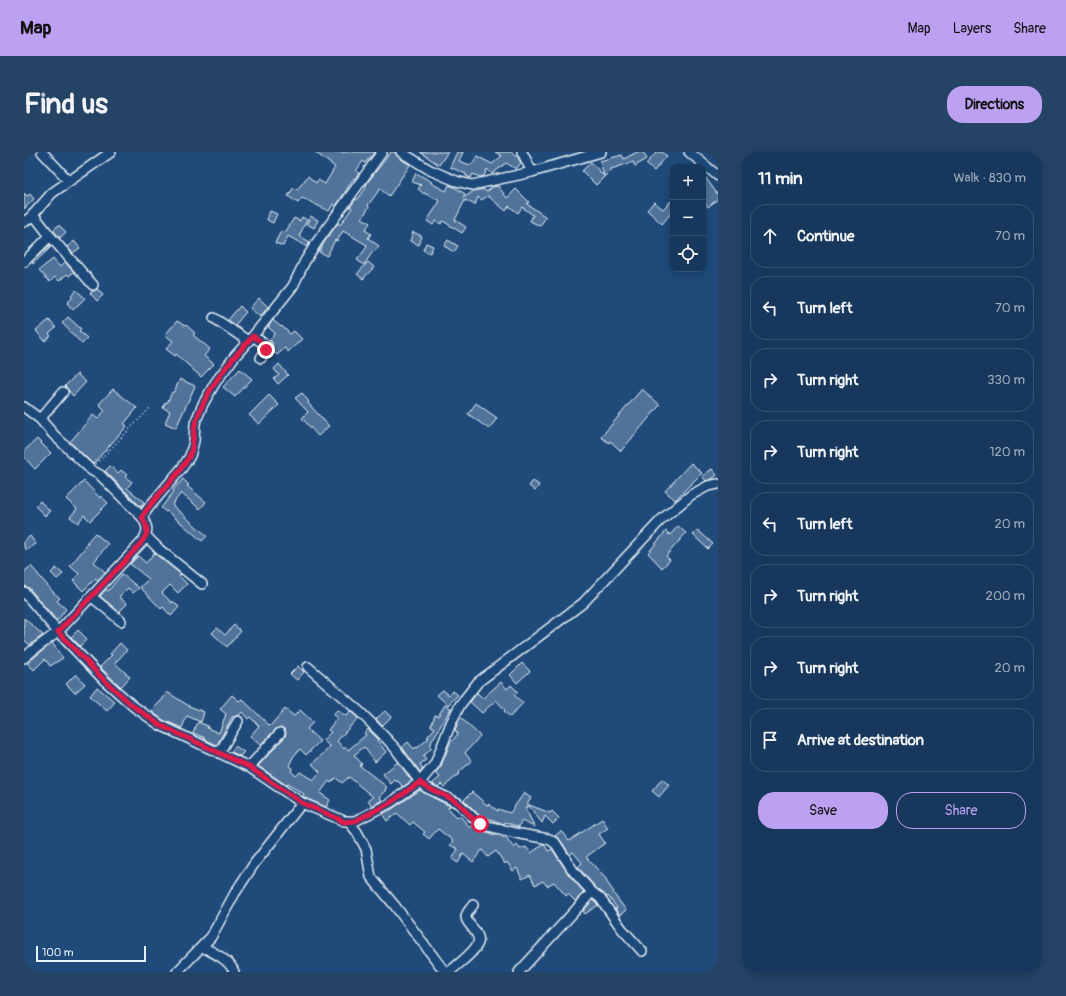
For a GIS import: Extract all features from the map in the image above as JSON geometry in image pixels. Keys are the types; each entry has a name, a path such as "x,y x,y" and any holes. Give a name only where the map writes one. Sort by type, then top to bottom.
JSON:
{"street":[{"path":"42,152 69,181"},
{"path":"24,222 52,193 111,152"},
{"path":"142,517 190,456 194,441 195,423 203,404 215,383 292,286 317,242 382,152"},
{"path":"401,152 430,170 456,181 472,185 532,172 601,152"},
{"path":"522,152 532,172"},
{"path":"689,152 718,176"},
{"path":"33,214 50,236 93,285"},
{"path":"24,262 50,236"},
{"path":"214,318 251,339 267,346 261,358"},
{"path":"40,419 63,392"},
{"path":"24,407 40,419 54,435 91,470 100,475 142,517 148,526 146,536 136,549 112,573 92,597 58,632 28,649 24,658"},
{"path":"24,592 58,632 104,680 133,706 160,725 249,767 302,803 349,822 355,821 390,803 428,775 435,764 451,723 460,705 478,682 583,603 661,520 691,495 708,486 718,484"},
{"path":"146,536 160,550 202,584"},
{"path":"92,597 120,621"},
{"path":"308,667 360,712 403,758 420,782 432,791 458,803 474,820 480,824 553,841 574,872 592,892 600,898 622,929 642,951"},
{"path":"219,753 238,721"},
{"path":"249,767 280,734"},
{"path":"177,972 212,937 235,894 254,864 302,803"},
{"path":"349,822 357,832 366,849 371,877 445,972"},
{"path":"519,972 592,892"},
{"path":"449,972 475,949 478,942 478,938 466,918 466,914 473,905"},
{"path":"203,947 219,955 232,966 234,972"}],"path":[{"path":"91,470 151,407"}],"building":[{"path":"315,152 375,152 365,163 363,161 356,171 359,173 355,179 354,178 336,206 333,204 329,211 302,198 298,203 288,196 294,187 297,190 308,176 316,183 318,180 325,184 335,167"},
{"path":"391,152 395,152 398,157 410,165 389,196 380,189 368,205 369,207 362,218 370,223 365,230 371,234 368,238 379,246 374,252 373,251 364,265 357,260 367,245 343,231 337,241 335,240 327,256 319,252 325,241 338,223 340,225 352,208 350,207 356,199 358,199 367,183"},
{"path":"420,152 448,152 439,165"},
{"path":"457,152 463,152 459,161 470,165 477,156 492,164 502,156 495,152 511,152 518,157 521,163 516,169 506,163 492,174 487,169 484,176 480,177 473,174 471,178 466,176 466,174 450,167"},
{"path":"637,152 643,152 647,159 635,166 633,162 611,169 611,171 596,185 582,171 591,162 604,176 600,161 622,155 624,159"},
{"path":"657,152 662,152 667,156 654,171 646,164"},
{"path":"416,173 446,191 449,185 456,188 465,194 463,198 474,191 484,189 486,192 493,187 498,186 507,198 516,189 529,202 527,204 546,217 540,226 530,221 533,215 522,207 518,213 509,206 506,211 488,196 481,200 478,197 475,205 465,200 455,220 466,227 462,233 443,221 441,224 436,221 433,225 427,221 440,201 424,194 418,189 421,185 412,182"},
{"path":"706,178 718,195 718,199 708,207 706,205"},
{"path":"24,193 27,196 30,194 34,199 24,209"},
{"path":"654,202 663,209 670,202 670,215 662,224 647,210"},
{"path":"270,211 277,214 273,223 267,220"},
{"path":"310,216 318,220 314,228 307,224"},
{"path":"302,217 307,220 299,236 310,242 307,247 288,236 283,246 275,243 281,231 285,233 294,218 300,221"},
{"path":"59,225 66,232 60,238 53,230"},
{"path":"413,232 422,236 419,245 410,241"},
{"path":"448,240 458,246 454,252 444,246"},
{"path":"74,241 80,248 73,253 67,247"},
{"path":"426,243 433,246 430,253 423,250"},
{"path":"50,245 51,247 33,264 32,262"},
{"path":"53,259 60,267 65,262 74,272 69,276 67,274 59,281 55,277 50,282 39,270"},
{"path":"368,262 374,267 363,279 357,274"},
{"path":"97,289 103,295 97,301 90,293"},
{"path":"76,290 85,298 73,310 67,303 73,297 71,295"},
{"path":"259,298 268,307 260,317 250,308"},
{"path":"240,306 246,312 235,325 228,320"},
{"path":"68,317 81,329 79,331 87,338 82,344 62,323"},
{"path":"49,320 56,328 49,334 51,336 45,341 36,331"},
{"path":"273,320 290,334 294,331 302,339 288,352 285,348 277,355 272,350 273,344 270,340 275,333 268,327"},
{"path":"177,321 185,326 186,325 195,333 193,335 210,349 204,356 214,364 201,377 176,354 175,356 166,349 173,341 165,335"},
{"path":"279,364 288,375 278,384 274,379 279,375 274,369"},
{"path":"240,369 252,379 235,397 223,387"},
{"path":"77,374 86,382 73,396 65,386"},
{"path":"180,379 195,386 176,428 165,423 170,411 163,408 165,402 167,403 172,392 174,392"},
{"path":"113,389 137,408 124,424 127,426 93,464 70,442 93,415 98,419 105,410 99,404"},
{"path":"642,389 660,405 621,451 610,441 609,443 601,437"},
{"path":"302,393 309,402 308,403 329,426 318,436 302,418 308,412 295,398"},
{"path":"269,395 279,405 259,424 249,415"},
{"path":"476,403 497,418 489,429 468,414"},
{"path":"37,439 51,453 35,469 24,457 24,451"},
{"path":"691,463 702,473 675,500 665,491"},
{"path":"110,466 118,473 121,470 127,475 125,477 132,482 127,488 144,502 141,507 105,471"},
{"path":"712,469 717,475 706,481 702,476"},
{"path":"183,479 189,485 187,486 206,502 200,509 181,493 172,505 207,536 202,541 167,511 166,512 161,508 174,491 173,490"},
{"path":"84,481 100,498 101,496 108,503 90,521 84,515 78,523 70,517 77,509 66,499"},
{"path":"533,481 539,485 535,491 529,486"},
{"path":"40,501 50,511 45,516 35,506"},
{"path":"678,526 686,533 666,556 670,560 662,568 648,553 666,531 670,535"},
{"path":"698,530 713,544 708,549 693,535"},
{"path":"95,533 108,544 94,562 105,572 98,580 96,578 83,591 73,581 79,574 70,566"},
{"path":"30,536 36,544 27,550 24,547 24,541"},
{"path":"154,553 181,574 179,576 187,584 178,593 170,585 162,593 172,603 173,601 179,607 171,616 163,607 161,609 140,587 149,579 130,564 138,556 146,563"},
{"path":"31,566 60,598 57,601 66,609 57,621 29,588 24,586 24,572"},
{"path":"56,568 63,574 57,579 51,573"},
{"path":"122,574 139,588 133,593 128,588 119,597 127,604 119,612 100,596 106,589 108,591"},
{"path":"24,618 43,635 30,645 24,640"},
{"path":"234,625 241,631 227,647 212,633 217,628 225,635"},
{"path":"78,630 87,639 80,646 71,637"},
{"path":"52,643 63,658 50,666 45,659 34,670 27,663"},
{"path":"120,643 127,650 115,663 130,677 121,687 100,667 112,655 110,654"},
{"path":"522,663 530,671 517,683 510,675"},
{"path":"298,666 304,672 297,680 290,674"},
{"path":"76,674 85,684 75,693 66,684"},
{"path":"501,682 507,689 511,685 518,692 514,695 523,703 510,717 496,700 482,713 470,702 477,693 483,698"},
{"path":"97,687 115,702 107,711 90,696"},
{"path":"443,690 449,695 453,691 458,695 448,705 437,695"},
{"path":"167,692 189,706 204,712 201,722 187,716 182,728 163,720 151,711 162,700"},
{"path":"232,695 239,701 242,699 270,726 285,709 294,716 300,710 313,722 307,729 320,741 306,755 300,749 293,757 289,766 293,768 291,771 296,776 300,772 313,780 320,772 312,764 330,747 323,740 331,732 328,730 337,718 333,715 337,710 346,716 350,711 358,718 337,741 344,749 346,747 348,750 366,735 364,733 368,729 378,739 377,740 386,752 375,762 364,747 354,755 362,764 360,766 387,787 379,797 382,800 372,806 368,800 373,797 349,777 342,783 336,778 331,783 329,781 320,793 330,800 326,807 305,798 303,796 304,794 287,784 286,785 258,766 285,737 286,732 284,729 281,727 276,729 260,745 250,736 259,726 250,717 248,719 242,712 239,715 232,717 217,745 193,733 198,722 219,733 226,714 220,709"},
{"path":"445,705 451,708 429,746 432,748 423,756 426,760 420,764 423,769 420,772 402,747 408,742 414,749 416,747 417,748 429,738 427,737 435,728 431,726 435,715 438,716"},
{"path":"385,711 391,717 382,726 376,719"},
{"path":"460,717 480,736 465,753 472,761 444,787 441,784 438,787 432,784 440,777 435,773 441,766 450,743 458,734 455,730"},
{"path":"235,746 244,752 240,756 231,752"},
{"path":"398,762 412,781 403,787 398,781 397,782 395,780 391,784 383,774"},
{"path":"662,779 669,785 659,797 652,791"},
{"path":"420,790 450,806 448,808 458,818 460,816 470,828 472,825 479,830 491,833 493,835 502,836 503,838 505,836 514,848 517,845 520,849 526,847 531,853 544,844 548,851 552,849 569,875 584,892 575,901 568,894 566,896 554,882 547,886 543,881 535,885 530,875 522,879 517,868 513,871 507,862 505,864 496,851 488,857 482,850 473,862 463,854 458,863 452,859 458,849 450,845 453,841 438,829 429,839 423,834 425,832 413,822 410,825 397,813 387,821 382,814"},
{"path":"472,792 487,805 488,804 498,811 498,809 510,813 524,793 531,798 527,804 550,813 552,811 559,818 553,824 545,816 542,823 529,806 525,808 535,827 521,821 519,827 487,818 488,820 483,819 464,800"},
{"path":"602,819 608,828 599,834 605,843 586,857 607,880 606,881 614,892 613,893 626,910 620,915 615,909 617,908 608,896 607,897 596,888 578,867 582,863 573,852 570,855 561,841 555,836 561,831 569,841"},
{"path":"593,900 598,905 585,914 583,911"}],"route":[{"path":"266,350 267,346 253,336 235,356 215,383 203,404 195,423 194,441 190,456 142,517 148,526 146,536 92,597 58,632 104,680 133,706 160,725 249,767 302,803 344,822 355,821 390,803 420,782 426,788 458,803 474,820 480,824"}]}
